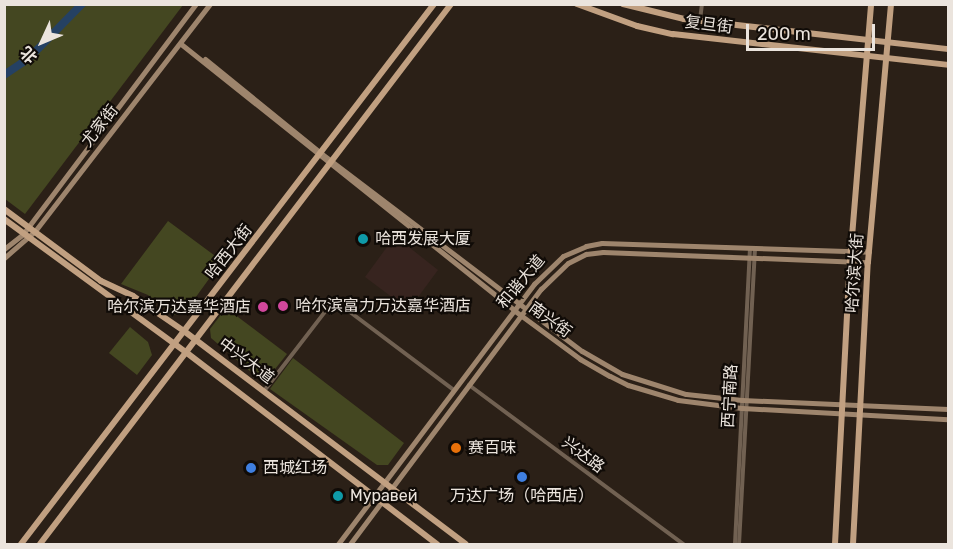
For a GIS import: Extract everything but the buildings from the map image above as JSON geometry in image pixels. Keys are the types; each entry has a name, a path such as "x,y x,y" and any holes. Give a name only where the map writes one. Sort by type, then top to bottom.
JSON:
{"main road":[{"name":"尤家街","path":"4,258 26,235 27,226 196,4"},
{"name":"尤家街","path":"4,249 35,231 210,4"},
{"name":"哈西大街","path":"21,544 435,4"},
{"name":"哈西大街","path":"40,544 451,4"},
{"name":"复旦街","path":"577,4 637,26 673,34 948,65"},
{"name":"复旦街","path":"623,4 700,21 948,49"},
{"name":"哈尔滨大街","path":"835,544 850,261 871,4"},
{"name":"哈尔滨大街","path":"853,544 868,262 891,4"},
{"name":"南兴街","path":"182,43 514,311 593,368 628,385 678,400 743,408 948,419"},
{"name":"南兴街","path":"330,162 582,351 622,374 679,393 744,400 948,409"},
{"name":"中兴大道","path":"4,209 101,281 134,296 184,331 466,544"},
{"name":"中兴大道","path":"4,219 187,353 438,544"},
{"name":"和谐大道","path":"338,544 520,303 556,261 586,246 602,243 752,250 869,252"},
{"name":"和谐大道","path":"350,544 526,308 557,271 586,254 603,252 868,262"}],"street":[{"path":"700,21 702,4"},
{"name":"西宁南路","path":"737,544 752,250"},
{"path":"264,391 334,300 453,390"},
{"name":"兴达路","path":"469,385 683,544"}],"shaded area":[{"path":"395,236 438,270 413,304 401,304 365,277"}],"green space":[{"path":"4,5 183,5 25,214 5,199"},
{"path":"168,221 222,261 185,312 174,315 148,295 121,284"},
{"path":"226,308 287,354 264,383 211,338 210,329"},
{"path":"130,327 148,342 152,355 137,375 109,353"},
{"path":"293,358 404,443 388,465 377,465 270,389"}],"waterway":[{"path":"4,75 29,58 82,4"}],"place":[{"name":"哈西发展大厦","path":"363,239"},
{"name":"哈尔滨富力万达嘉华酒店","path":"283,306"},
{"name":"哈尔滨万达嘉华酒店","path":"263,307"},
{"name":"赛百味","path":"456,448"},
{"name":"西城红场","path":"251,468"},
{"name":"万达广场（哈西店）","path":"522,477"},
{"name":"Муравей","path":"338,496"}]}
